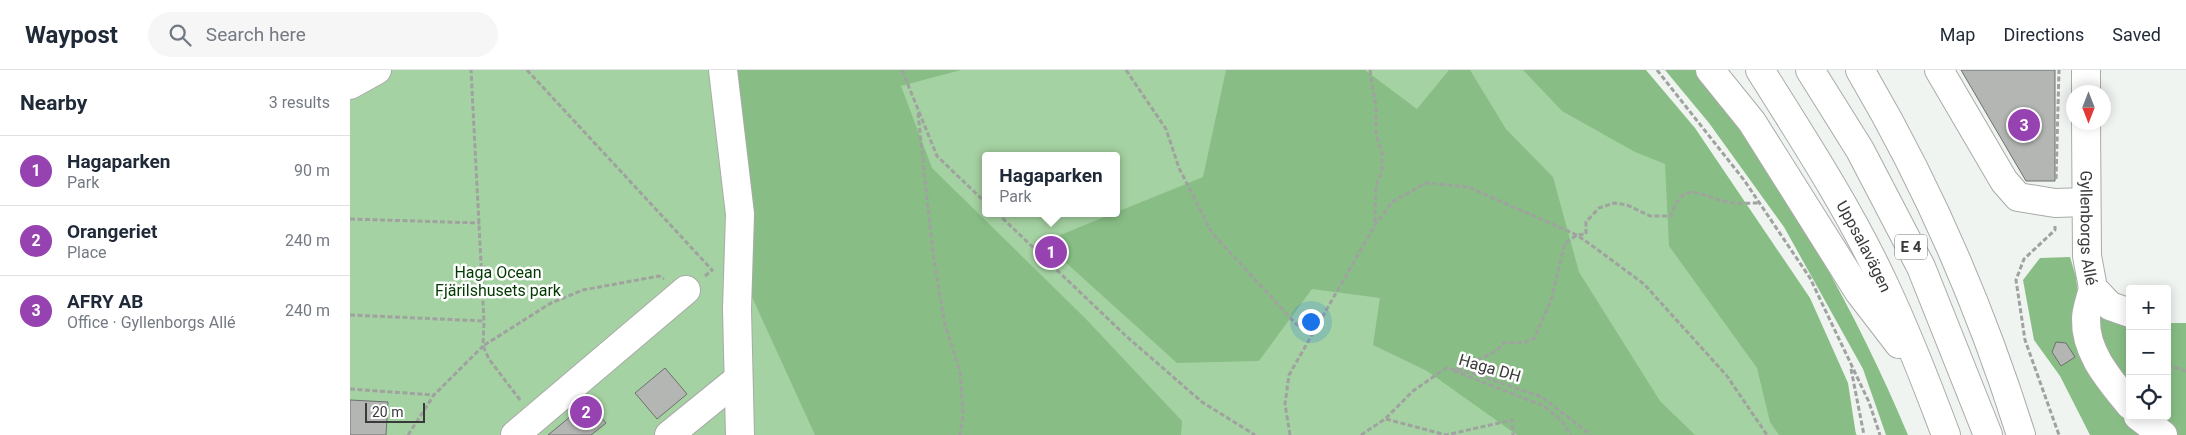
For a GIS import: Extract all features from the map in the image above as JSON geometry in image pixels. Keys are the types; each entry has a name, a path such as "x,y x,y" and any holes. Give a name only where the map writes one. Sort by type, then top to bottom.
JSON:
{"main road":[{"path":"350,85 377,70"},
{"path":"724,70 740,214 737,309 740,435"},
{"path":"1710,70 1752,122 1859,292 1924,375"},
{"name":"Uppsalavägen","path":"1760,70 1823,170 1883,283 1924,375 1946,435"},
{"name":"E 4","path":"1810,70 1860,150 1921,267 1988,435"},
{"path":"1860,70 1890,120 1952,249 1990,340 2021,435"},
{"path":"1939,70 2004,181 2018,198 2055,202 2086,202"},
{"path":"2086,70 2086,85"},
{"name":"Gyllenborgs Allé","path":"2086,130 2087,256 2093,288 2110,306 2126,312"},
{"path":"2093,288 2086,319 2091,349 2108,378 2126,401"},
{"path":"515,435 686,290"},
{"path":"669,435 738,379"},
{"path":"2143,420 2163,435"}],"path":[{"path":"471,70 480,223 484,321 483,346 489,359 525,406 536,416"},
{"path":"526,70 712,270 717,278"},
{"path":"902,70 937,156 982,199"},
{"path":"1126,70 1166,130 1179,168 1212,233 1297,326 1317,328"},
{"path":"1370,70 1376,107 1376,135 1382,152 1382,170 1376,185 1375,226"},
{"path":"1657,70 1744,180 1810,278 1869,402 1880,435"},
{"path":"2059,70 2055,230 2024,260 2016,280 2026,340 2059,435"},
{"path":"918,113 933,254 945,325 960,371 963,414 960,435"},
{"path":"1290,435 1285,404 1289,375 1375,226 1392,202 1426,183 1468,187 1577,235 1644,284 1727,376 1767,435"},
{"path":"1457,370 1468,362 1483,359 1496,353 1504,343 1526,342 1534,339 1540,330 1551,300 1565,243 1577,235 1586,234 1586,222 1598,208 1614,203 1626,205 1650,216 1670,216 1675,202 1682,194 1692,192 1700,192 1728,202 1759,203"},
{"path":"1001,217 1126,336 1202,402 1255,435"},
{"path":"350,219 480,223"},
{"path":"408,435 434,395 483,346 551,303 583,290 658,276 686,290"},
{"path":"350,315 484,321"},
{"path":"1850,364 1864,435"},
{"path":"2171,367 2186,371"},
{"path":"1446,368 1544,406 1562,421 1571,435"},
{"name":"Haga DH","path":"1362,435 1385,419 1413,391 1446,368 1472,373 1542,397 1591,435"},
{"path":"350,389 434,395"},
{"path":"1385,419 1446,435 1512,420 1513,435"}],"green space":[{"name":"Haga Ocean Fjärilshusets park","path":"350,70 1646,70 1857,435 350,435"},
{"path":"732,70 961,70 901,86 932,168 1085,318 1182,421 1181,435 815,435 752,297"},
{"path":"1226,70 1365,70 1417,109 1449,70 1470,70 1506,129 1553,177 1579,272 1660,401 1695,435 1517,435 1427,371 1373,345 1380,298 1312,289 1259,361 1177,363 1043,242 1105,217 1120,217 1120,211 1203,177"},
{"path":"1523,70 1646,70 1695,128 1810,298 1848,383 1856,435 1779,435 1770,422 1757,368 1669,246 1665,164 1635,152 1562,111"},
{"path":"1665,70 1696,70 1758,155 1814,245 1840,292 1887,387 1908,435 1886,435 1863,369 1784,227 1709,123"},
{"path":"2070,257 2076,277 2080,312 2126,319 2126,420 2171,420 2171,323 2186,323 2186,435 2090,435 2060,376 2034,340 2023,280 2040,258"}],"building":[{"path":"1961,70 2055,70 2055,181 2026,181"},
{"path":"2056,342 2066,343 2075,357 2061,366 2052,352"},
{"path":"665,368 687,394 657,419 635,393"},
{"path":"350,400 388,402 386,435 350,435"},
{"path":"588,402 606,423 591,435 548,435"}],"place":[{"name":"AFRY AB","path":"2024,125"},
{"name":"Hagaparken","path":"1051,252"},
{"name":"Orangeriet","path":"586,412"}]}
